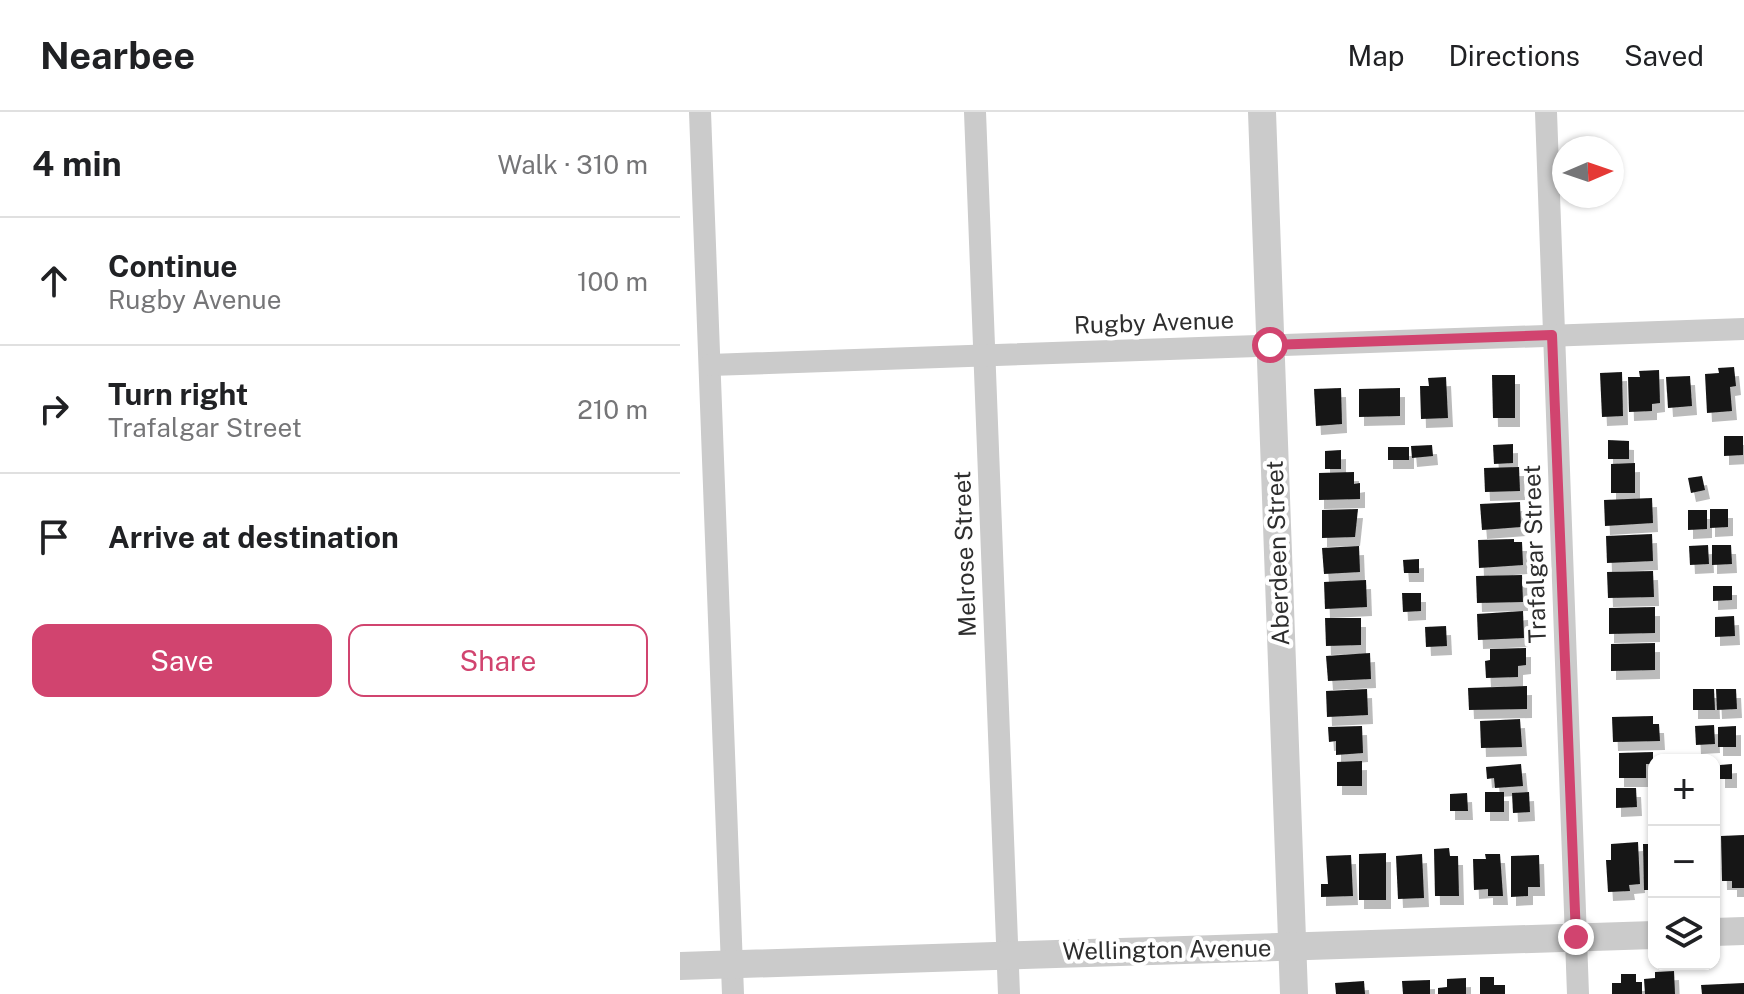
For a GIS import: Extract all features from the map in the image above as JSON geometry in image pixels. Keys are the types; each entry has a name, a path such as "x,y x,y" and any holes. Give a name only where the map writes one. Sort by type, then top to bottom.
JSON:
{"street":[{"path":"700,112 733,994"},
{"name":"Melrose Street","path":"975,112 1009,994"},
{"name":"Aberdeen Street","path":"1262,112 1294,994"},
{"name":"Trafalgar Street","path":"1546,112 1578,994"},
{"name":"Rugby Avenue","path":"710,365 1744,329"},
{"path":"1720,932 1744,931"},
{"name":"Wellington Avenue","path":"680,966 1008,953 1648,935"}],"building":[{"path":"1734,367 1736,386 1730,387 1732,411 1707,413 1705,374 1719,373 1718,368"},
{"path":"1659,370 1660,403 1652,404 1652,411 1629,412 1628,377 1640,377 1639,371"},
{"path":"1622,372 1623,416 1602,417 1600,373"},
{"path":"1492,375 1515,375 1515,418 1493,418"},
{"path":"1690,376 1692,406 1668,408 1666,377"},
{"path":"1446,377 1448,418 1421,419 1420,386 1429,386 1428,378"},
{"path":"1341,388 1342,424 1316,426 1314,389"},
{"path":"1400,388 1400,416 1359,417 1359,389"},
{"path":"1724,436 1743,436 1743,455 1724,456"},
{"path":"1608,440 1629,441 1629,459 1608,459"},
{"path":"1513,444 1513,463 1494,464 1493,445"},
{"path":"1432,445 1433,456 1412,458 1411,446"},
{"path":"1388,447 1409,447 1409,460 1388,460"},
{"path":"1341,450 1341,469 1325,469 1325,451"},
{"path":"1635,463 1635,493 1611,493 1611,464"},
{"path":"1519,467 1520,491 1485,492 1484,468"},
{"path":"1354,472 1354,484 1360,483 1360,499 1319,500 1319,473"},
{"path":"1702,476 1705,490 1691,493 1688,478"},
{"path":"1652,498 1653,523 1605,526 1604,500"},
{"path":"1520,502 1521,527 1482,530 1480,504"},
{"path":"1358,509 1355,537 1322,538 1322,510"},
{"path":"1710,509 1728,509 1728,527 1710,528"},
{"path":"1688,510 1707,510 1707,529 1688,530"},
{"path":"1652,534 1653,561 1607,563 1606,536"},
{"path":"1514,539 1514,542 1522,542 1523,565 1479,568 1478,540"},
{"path":"1708,545 1709,564 1690,565 1689,546"},
{"path":"1712,545 1731,545 1732,564 1712,565"},
{"path":"1359,546 1360,572 1324,574 1322,548"},
{"path":"1419,559 1419,573 1404,573 1403,560"},
{"path":"1653,571 1654,597 1608,598 1607,572"},
{"path":"1522,575 1523,602 1477,603 1476,576"},
{"path":"1366,580 1367,607 1325,609 1324,582"},
{"path":"1713,586 1732,586 1732,600 1713,601"},
{"path":"1402,593 1421,593 1421,611 1403,612"},
{"path":"1655,607 1655,633 1609,634 1609,608"},
{"path":"1523,611 1524,638 1478,640 1477,614"},
{"path":"1734,616 1735,636 1715,637 1715,617"},
{"path":"1325,618 1361,618 1361,645 1326,646"},
{"path":"1446,626 1447,646 1426,647 1425,627"},
{"path":"1655,643 1655,670 1611,671 1611,644"},
{"path":"1526,648 1526,665 1518,666 1518,677 1486,678 1485,661 1490,660 1490,649"},
{"path":"1370,653 1371,679 1328,681 1326,656"},
{"path":"1527,686 1527,709 1469,710 1468,688"},
{"path":"1367,689 1368,715 1327,717 1326,691"},
{"path":"1693,689 1714,689 1715,710 1693,710"},
{"path":"1716,689 1736,689 1737,709 1717,710"},
{"path":"1653,716 1653,724 1659,724 1660,741 1613,742 1612,717"},
{"path":"1520,719 1522,747 1481,748 1480,721"},
{"path":"1714,725 1715,744 1696,745 1695,726"},
{"path":"1362,726 1363,753 1336,755 1336,741 1329,742 1328,727"},
{"path":"1736,726 1736,747 1718,747 1718,727"},
{"path":"1653,752 1648,754 1646,778 1619,778 1619,753"},
{"path":"1362,761 1362,786 1337,786 1337,762"},
{"path":"1521,764 1523,786 1495,788 1494,778 1487,779 1486,767"},
{"path":"1732,764 1732,779 1720,779 1720,765"},
{"path":"1616,788 1636,788 1637,807 1616,808"},
{"path":"1485,792 1504,792 1504,812 1485,812"},
{"path":"1529,792 1530,812 1513,813 1512,793"},
{"path":"1467,793 1468,811 1450,811 1450,794"},
{"path":"1744,835 1744,888 1732,888 1732,881 1722,881 1721,836"},
{"path":"1638,842 1640,884 1629,885 1630,891 1608,892 1606,860 1611,860 1611,844"},
{"path":"1643,844 1648,844 1648,890 1644,890"},
{"path":"1449,848 1450,856 1458,856 1459,896 1435,896 1434,849"},
{"path":"1386,853 1386,900 1359,900 1359,854"},
{"path":"1422,854 1424,898 1398,899 1396,856"},
{"path":"1485,854 1500,854 1503,896 1488,896 1488,889 1474,890 1473,859 1486,859"},
{"path":"1351,855 1353,896 1321,897 1321,884 1328,884 1326,856"},
{"path":"1539,855 1540,887 1528,887 1528,896 1511,897 1511,856"},
{"path":"1674,971 1675,994 1645,994 1644,979 1655,978 1655,972"},
{"path":"1621,974 1636,974 1636,982 1642,982 1642,994 1612,994 1612,983 1621,983"},
{"path":"1480,977 1494,977 1494,985 1505,985 1505,994 1480,994"},
{"path":"1466,978 1466,994 1438,994 1438,988 1447,987 1447,979"},
{"path":"1430,980 1430,994 1403,994 1402,981"},
{"path":"1364,981 1365,994 1336,994 1335,983"},
{"path":"1744,983 1744,994 1702,994 1701,985"}],"route":[{"path":"1270,345 1552,335 1576,937"}]}
